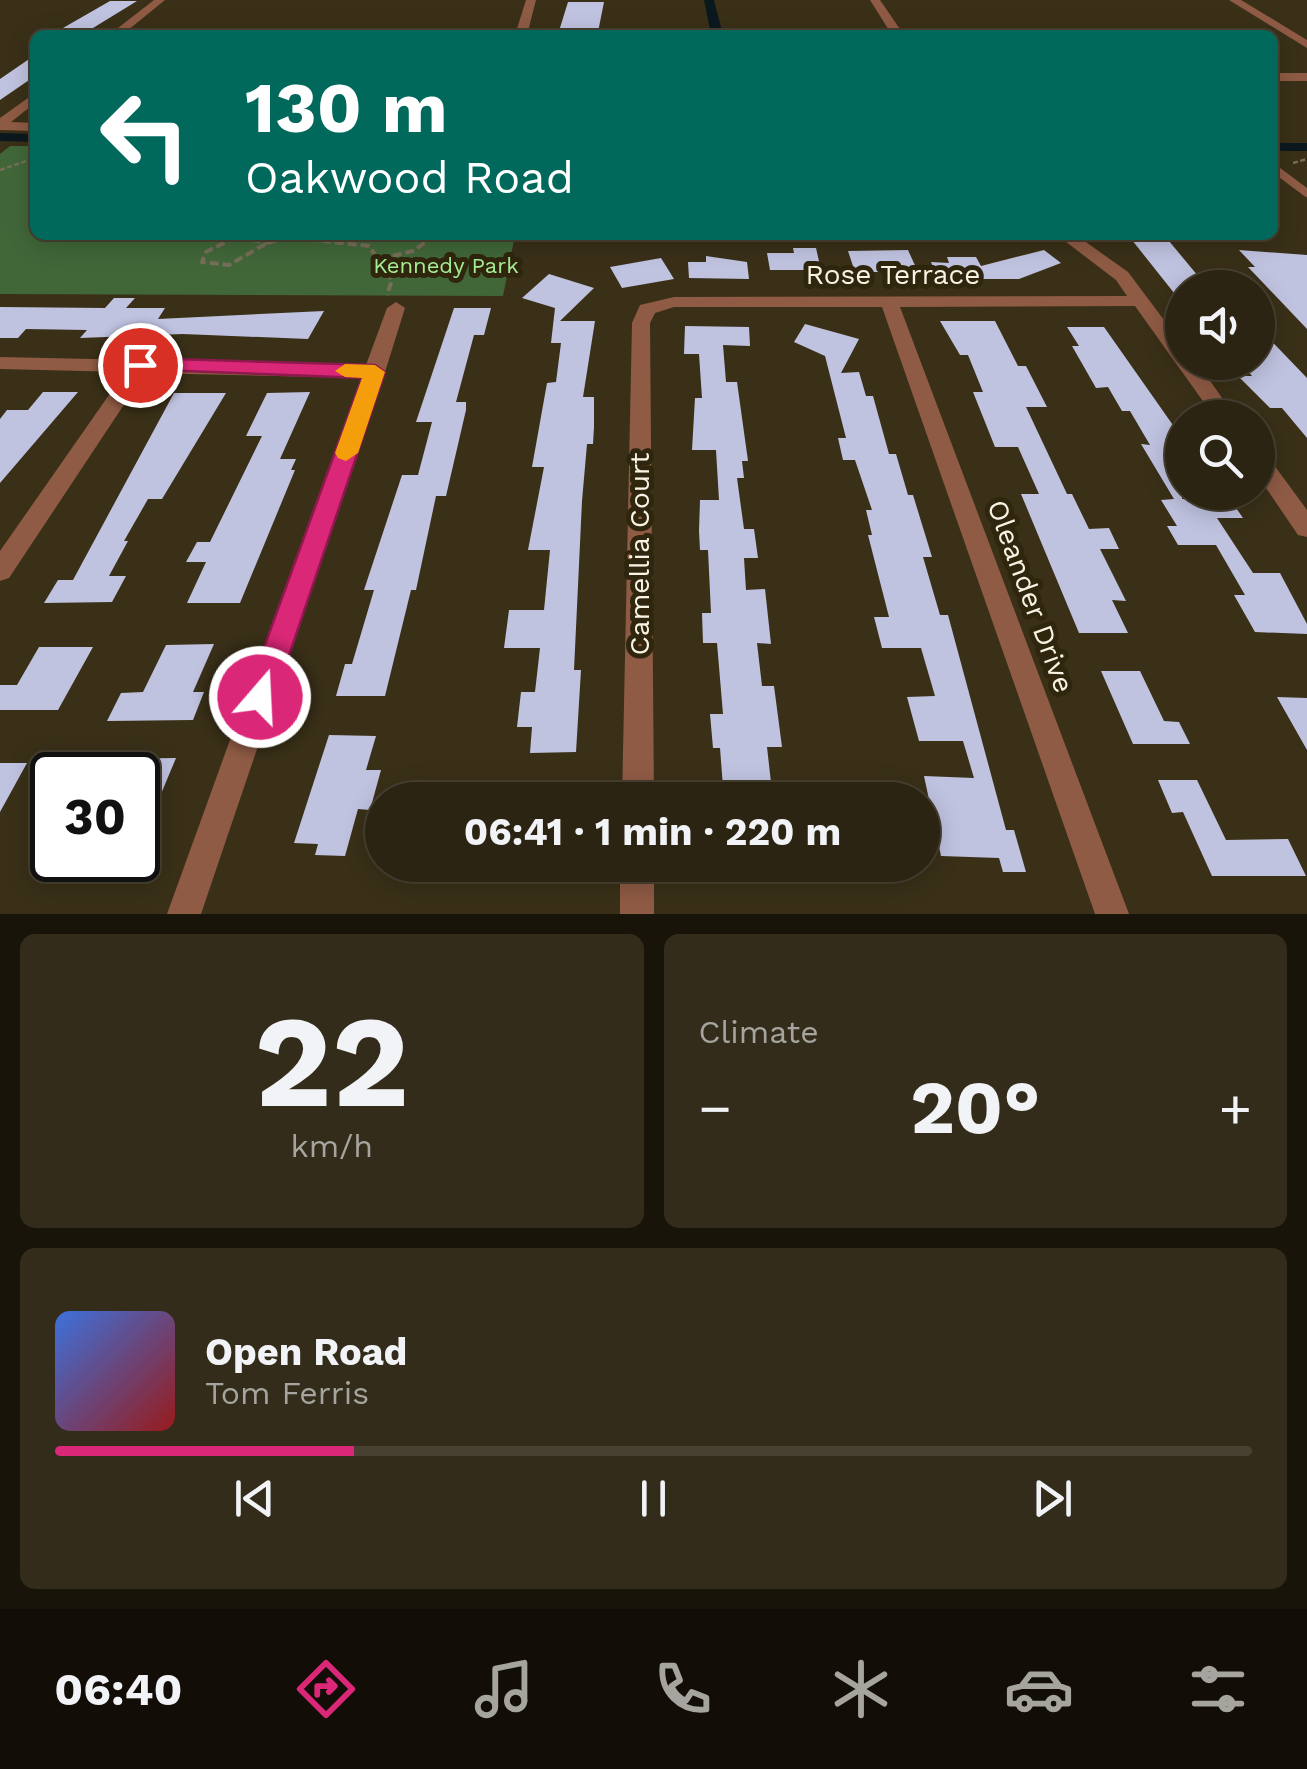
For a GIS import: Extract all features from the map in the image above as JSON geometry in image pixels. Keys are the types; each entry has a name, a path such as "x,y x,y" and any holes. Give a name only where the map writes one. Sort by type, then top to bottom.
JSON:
{"street":[{"path":"121,30 160,0"},
{"path":"521,30 530,0"},
{"path":"876,0 895,30"},
{"path":"1234,0 1307,45"},
{"path":"1278,77 1307,77"},
{"path":"0,125 30,101"},
{"path":"0,125 30,127"},
{"path":"1072,240 1122,276 1165,334"},
{"name":"Oleander Drive","path":"888,300 1112,914"},
{"name":"Rose Terrace","path":"646,310 674,302 1141,301"},
{"path":"184,914 375,372 391,302"},
{"name":"Camellia Court","path":"638,782 640,323 646,310"},
{"path":"0,363 375,372"},
{"path":"0,571 140,365"},
{"path":"1275,484 1307,528"},
{"path":"637,882 637,914"}],"lane":[{"path":"1278,171 1307,193"}],"path":[{"path":"1284,167 1307,159"},
{"path":"0,170 30,160"},
{"path":"231,240 206,252 202,262 213,268 231,266 267,243 280,240"},
{"path":"252,240 267,243"},
{"path":"326,240 369,246 392,280 391,302"},
{"path":"380,259 414,252 430,240"}],"green space":[{"name":"Kennedy Park","path":"10,146 30,146 30,240 514,240 503,296 0,294 0,154"}],"building":[{"path":"110,1 137,1 93,28 63,28"},
{"path":"568,2 604,2 598,30 559,30"},
{"path":"30,58 30,79 0,100 0,79"},
{"path":"1132,240 1168,240 1193,270 1165,270 1165,282"},
{"path":"793,248 816,248 821,270 770,270 767,253 794,253"},
{"path":"908,250 918,272 855,272 848,251"},
{"path":"1044,250 1061,263 1019,279 938,279 931,262 949,263 947,257 976,257 981,266"},
{"path":"1239,250 1307,255 1307,329 1275,295 1275,270 1248,267 1255,267"},
{"path":"706,256 747,262 749,279 689,278 688,262 706,262"},
{"path":"661,258 674,279 622,288 610,267"},
{"path":"549,274 594,288 560,321 595,321 583,397 594,397 594,427 593,444 587,444 582,501 574,670 581,670 576,752 530,753 532,727 517,727 521,692 535,692 540,648 504,648 509,610 544,610 550,550 528,550 544,467 532,467 547,383 556,382 561,343 551,343 555,308 522,298"},
{"path":"114,298 135,298 126,308 165,308 158,319 324,311 308,339 183,334 80,338 87,330 26,329 18,338 0,338 0,307 105,308"},
{"path":"454,308 491,308 484,335 474,335 456,402 466,402 466,410 446,496 436,496 416,590 411,590 385,696 336,696 345,664 352,664 374,590 364,590 402,475 418,475 432,422 416,422"},
{"path":"940,321 995,321 1018,366 1026,366 1047,407 1026,407 1067,494 1072,494 1089,529 1109,528 1119,549 1100,549 1126,601 1112,600 1128,633 1079,633 1021,494 1039,494 1018,447 995,447 973,392 983,392 968,355 960,355"},
{"path":"805,324 859,339 841,373 859,372 866,396 873,396 889,454 896,454 908,495 913,495 932,557 923,557 940,615 948,615 1006,830 1014,830 1026,872 1003,872 999,858 941,856 940,782 925,782 924,776 974,778 963,741 919,741 907,697 935,696 921,648 882,648 874,617 889,617 868,535 872,535 866,510 872,510 855,460 843,460 838,438 846,438 825,356 794,342"},
{"path":"685,326 749,327 750,346 723,345 726,382 737,382 748,461 742,461 744,478 737,478 744,529 754,529 758,558 744,558 746,590 765,589 771,644 757,643 762,686 774,686 782,747 767,747 771,782 723,782 720,748 713,748 710,714 723,714 717,643 703,643 702,613 711,613 708,550 700,550 699,531 700,500 719,500 716,450 692,450 695,398 702,398 699,354 684,354"},
{"path":"1067,327 1104,327 1165,414 1165,484 1141,444 1150,445 1130,411 1122,411 1108,387 1096,388 1072,346 1079,346"},
{"path":"1275,345 1307,378 1307,438 1282,408 1275,408 1275,400 1262,400 1242,380 1275,380"},
{"path":"43,392 78,392 0,483 0,419 7,410 28,410"},
{"path":"310,392 280,459 296,459 291,470 295,470 240,603 187,603 206,562 186,562 197,542 210,542 262,436 246,436 267,393"},
{"path":"174,393 226,393 162,499 148,499 124,541 128,541 109,576 126,576 112,602 44,603 58,580 73,580"},
{"path":"1167,510 1238,510 1243,518 1217,518 1253,573 1280,573 1307,624 1307,634 1255,632 1234,595 1245,595 1216,545 1178,545 1167,526 1177,526"},
{"path":"214,644 193,692 204,692 193,720 107,721 121,693 143,692 166,645"},
{"path":"39,647 93,647 58,710 0,710 0,685 17,685"},
{"path":"1101,671 1140,671 1164,721 1179,722 1190,744 1133,744"},
{"path":"1277,697 1307,698 1307,750"},
{"path":"329,735 376,736 366,770 381,770 378,782 365,782 365,810 358,809 345,856 315,855 318,844 294,843"},
{"path":"160,758 176,758 160,796"},
{"path":"0,763 27,763 0,812"},
{"path":"1158,780 1197,780 1226,840 1288,839 1306,876 1212,876 1183,812 1172,813"},
{"path":"482,882 565,882 565,883"}],"waterway":[{"path":"709,0 716,30"},
{"path":"0,137 30,138"},
{"path":"1278,147 1307,147"}],"slow traffic":[{"path":"345,371 375,372 346,453"}],"route":[{"path":"140,365 375,372 260,697"}]}
